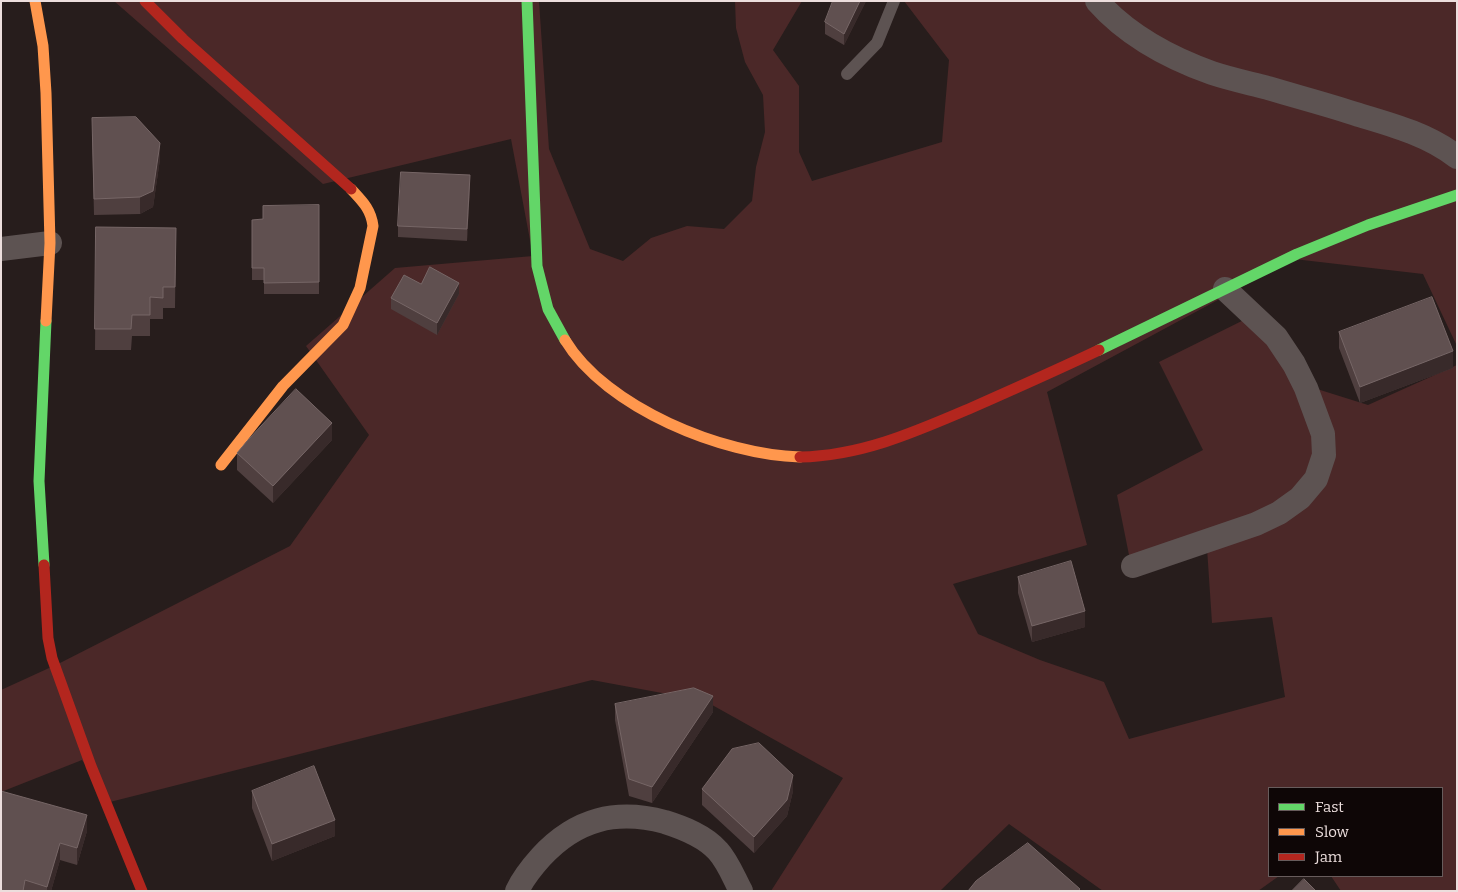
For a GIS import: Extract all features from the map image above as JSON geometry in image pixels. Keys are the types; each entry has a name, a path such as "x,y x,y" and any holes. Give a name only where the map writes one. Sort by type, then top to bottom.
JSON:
{"street":[{"path":"35,1 43,46 46,93 50,243 39,481 48,638 52,658 91,766 142,891"},
{"path":"145,1 183,39 343,181 368,208 372,217 371,240 360,288 343,325 283,386 221,465"},
{"path":"527,1 537,266 540,288 559,334 590,371 608,387 640,409 728,446 766,456 791,458 819,457 857,452 887,443 988,401 1150,326 1318,244 1457,195"},
{"path":"1096,1 1116,21 1134,34 1184,62 1215,74 1404,129 1440,146 1457,157"},
{"path":"1,249 50,243"},
{"path":"1133,566 1248,527 1279,513 1300,498 1316,479 1319,471 1324,455 1323,434 1306,388 1294,364 1276,338 1225,289"},
{"path":"517,891 532,868 550,847 569,832 591,821 634,816 678,826 710,844 724,859 741,891"}],"lane":[{"path":"847,74 877,43 894,1"}],"shaded area":[{"path":"114,1 539,1 549,149 590,249 623,261 651,238 687,226 724,229 752,201 756,167 765,132 763,95 745,62 736,28 735,1 802,1 773,50 799,86 799,152 812,181 942,142 949,60 904,1 1457,1 1457,346 1423,274 1294,259 1047,392 1087,545 953,584 978,634 1040,660 1104,682 1129,739 1285,697 1272,617 1212,623 1207,548 1131,565 1117,495 1203,450 1159,362 1264,310 1298,383 1368,405 1457,365 1457,891 1341,891 1332,877 1443,877 1443,787 1268,787 1268,877 1278,877 1258,891 1103,891 1009,824 940,891 771,891 843,778 705,701 592,680 110,802 82,760 1,792 1,690 60,663 290,546 369,435 306,346 395,268 533,256 511,139 323,184"}],"building":[{"path":"833,1 860,1 844,34 825,22"},
{"path":"136,117 160,143 153,191 140,197 94,199 92,118"},
{"path":"401,172 470,175 467,229 398,226"},
{"path":"319,205 319,282 264,283 264,268 252,268 252,220 263,219 263,206"},
{"path":"96,227 176,228 175,287 163,287 163,298 150,297 150,315 132,315 131,329 95,329"},
{"path":"430,267 459,283 437,323 391,298 404,275 421,284"},
{"path":"1432,297 1453,351 1360,387 1339,332"},
{"path":"296,389 332,423 273,486 237,453"},
{"path":"1071,561 1085,611 1032,626 1018,577"},
{"path":"694,688 713,696 652,787 629,779 615,704"},
{"path":"759,743 793,775 787,800 754,837 702,789 732,749"},
{"path":"314,766 335,820 272,844 252,791"},
{"path":"1,791 87,815 77,848 60,843 47,887 25,880 23,891 1,891"},
{"path":"1028,843 1080,889 1078,891 968,891 976,881"},
{"path":"1304,879 1316,891 1292,891"}],"traffic: fast":[{"path":"527,1 537,266 548,309 565,340"},
{"path":"1099,350 1297,254 1368,225 1457,195"},
{"path":"44,565 39,481 46,321"}],"traffic: slow":[{"path":"35,1 43,46 46,93 50,243 46,321"},
{"path":"221,465 283,386 343,325 360,288 373,226 368,210 351,189"},
{"path":"565,340 584,364 608,387 637,406 669,423 703,437 737,447 769,454 800,457"}],"traffic: jam":[{"path":"145,1 183,39 351,189"},
{"path":"800,457 823,456 845,452 908,434 971,408 1099,350"},
{"path":"44,565 48,638 52,658 91,766 142,891"}]}
